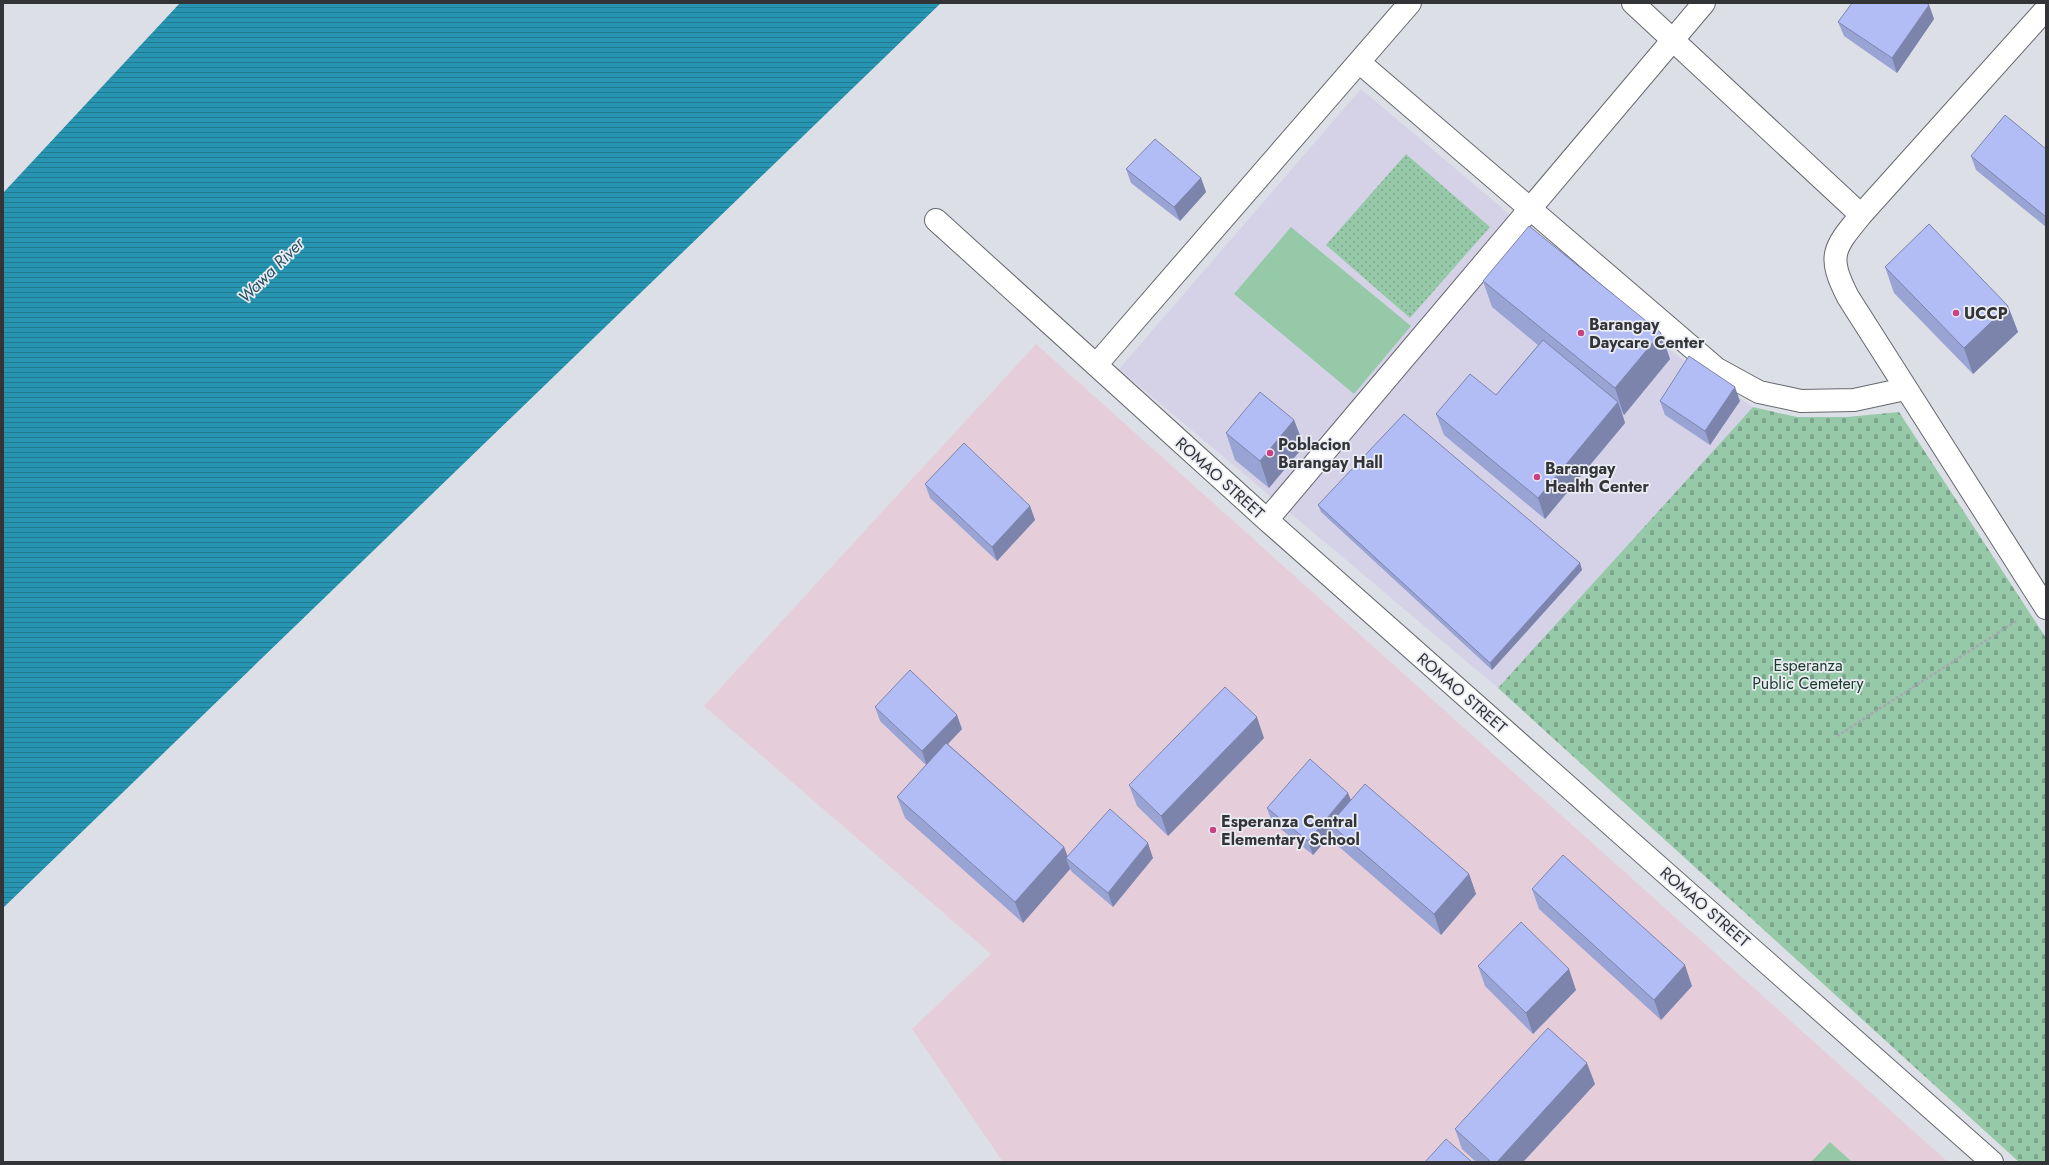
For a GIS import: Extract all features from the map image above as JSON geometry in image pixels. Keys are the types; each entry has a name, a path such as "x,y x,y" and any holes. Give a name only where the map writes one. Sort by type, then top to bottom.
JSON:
{"street":[{"path":"1096,365 1410,3"},
{"path":"1633,3 1861,215"},
{"path":"1267,520 1704,3"},
{"path":"2045,606 1905,389 1848,297 1838,276 1834,259 1841,239 1861,215 2046,9"},
{"path":"1359,62 1717,370 1759,392 1801,401 1854,400 1905,389"},
{"name":"ROMAO STREET","path":"936,220 1267,520 1992,1162"}],"path":[{"path":"1837,736 2045,606"}],"shaded area":[{"path":"1361,89 1674,353 1753,407 1498,688 1119,369"},
{"name":"Esperanza Central Elementary School","path":"1036,344 1948,1162 1003,1162 912,1029 991,954 704,706"}],"green space":[{"path":"1406,154 1490,227 1410,318 1326,245"},
{"path":"1291,227 1411,326 1354,394 1234,294"},
{"name":"Esperanza Public Cemetery","path":"1753,407 1797,417 1847,417 1899,412 2046,638 2046,1162 2019,1162 1498,688"},
{"path":"1830,1142 1852,1162 1811,1162"}],"water":[{"name":"Wawa River","path":"180,3 941,3 3,908 3,193"}],"building":[{"path":"1852,3 1926,3 1929,5 1892,58 1838,22"},
{"path":"2005,115 2046,149 2046,217 1971,156"},
{"path":"1155,139 1201,178 1174,207 1126,169"},
{"name":"UCCP","path":"1929,224 2008,306 1964,348 1885,267"},
{"name":"Barangay Daycare Center","path":"1529,226 1661,333 1615,388 1483,281"},
{"name":"Barangay Health Center","path":"1543,340 1618,402 1538,498 1436,414 1470,374 1496,395"},
{"path":"1689,356 1735,387 1705,431 1660,401"},
{"path":"1260,392 1294,420 1260,461 1226,433"},
{"path":"1404,414 1580,563 1490,663 1318,505"},
{"path":"964,443 1030,506 992,547 925,484"},
{"path":"910,670 957,715 922,751 875,707"},
{"path":"1225,687 1257,717 1161,816 1129,785"},
{"path":"946,743 1064,847 1015,902 897,797"},
{"path":"1310,759 1348,793 1308,841 1267,808"},
{"path":"1365,784 1469,874 1434,914 1330,824"},
{"path":"1110,809 1148,843 1108,893 1066,858"},
{"path":"1563,855 1685,965 1654,1000 1532,889"},
{"path":"1521,922 1569,969 1526,1013 1478,966"},
{"path":"1548,1028 1587,1063 1497,1162 1491,1162 1455,1129"},
{"path":"1446,1139 1472,1162 1425,1162"}],"place":[{"name":"UCCP","path":"1956,313"},
{"name":"Barangay Daycare Center","path":"1581,333"},
{"name":"Poblacion Barangay Hall","path":"1270,453"},
{"name":"Barangay Health Center","path":"1537,477"},
{"name":"Esperanza Central Elementary School","path":"1213,830"}]}
